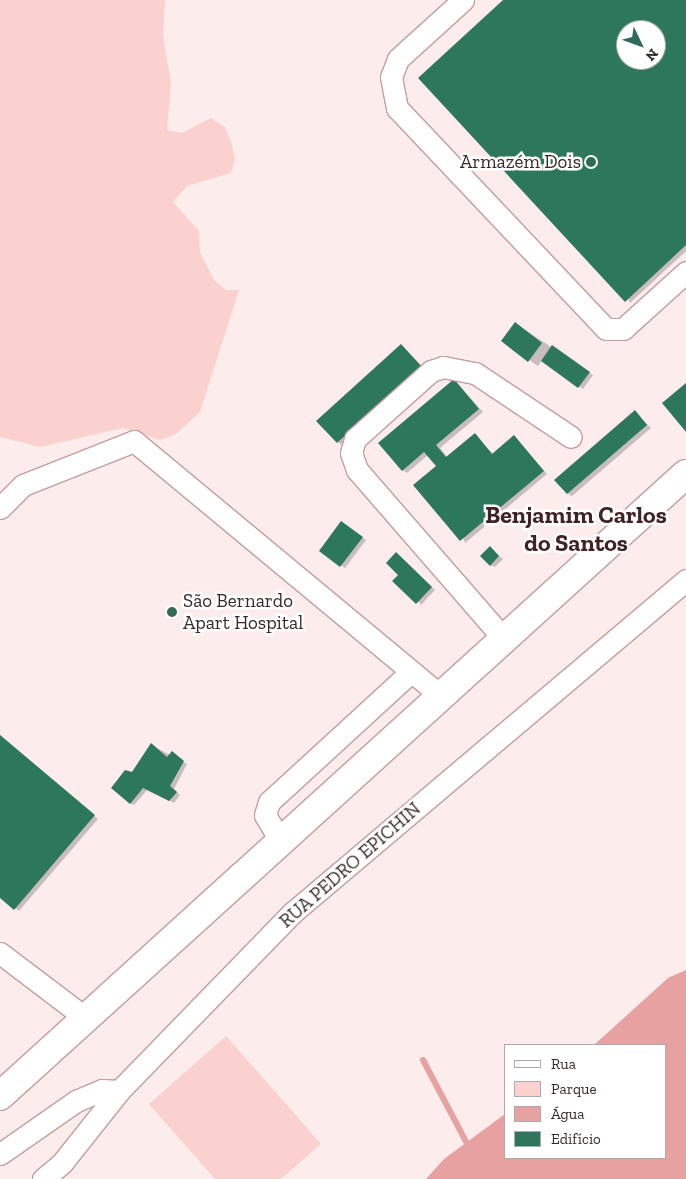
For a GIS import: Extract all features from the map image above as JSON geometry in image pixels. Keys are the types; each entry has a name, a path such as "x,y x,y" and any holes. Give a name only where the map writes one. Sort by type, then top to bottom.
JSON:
{"main road":[{"path":"0,1096 87,1019 280,840 686,474"}],"street":[{"path":"463,0 398,59 391,77 397,108 606,329 623,329 686,272"},
{"path":"504,639 357,470 351,453 355,439 431,371 443,367 475,373 571,437"},
{"path":"0,508 23,485 134,441 440,695"},
{"name":"RUA PEDRO EPICHIN","path":"43,1179 62,1163 119,1091 292,912 686,580"},
{"path":"280,840 265,815 269,802 411,672"},
{"path":"0,953 87,1019"},
{"path":"0,1154 76,1101 102,1090 119,1091"}],"green space":[{"path":"0,0 165,0 163,35 171,83 167,130 182,133 211,118 225,127 235,158 231,173 187,186 173,202 199,231 200,252 214,280 226,290 239,290 200,412 176,434 160,440 123,428 40,447 0,437"},
{"path":"226,1036 321,1144 281,1179 215,1179 149,1104"}],"water":[{"path":"686,970 686,1179 426,1179 444,1159 503,1115 503,1159 666,1159 666,1044 595,1044 668,978"}],"building":[{"name":"Armazém Dois","path":"503,0 686,0 686,245 625,302 418,78"},
{"path":"515,322 542,343 528,362 501,341"},
{"path":"401,344 421,366 337,443 316,421"},
{"path":"552,345 590,372 578,388 541,361"},
{"path":"454,379 479,409 436,445 446,457 475,433 492,454 514,435 544,471 460,541 413,485 436,466 424,452 402,471 378,443"},
{"path":"686,383 686,432 662,403"},
{"path":"635,410 647,425 567,494 554,480"},
{"path":"341,521 363,537 340,567 319,551"},
{"path":"490,546 499,556 490,566 480,556"},
{"path":"396,552 432,587 416,604 392,581 398,575 386,563"},
{"path":"0,735 95,815 14,910 0,898"},
{"path":"151,743 167,757 172,751 184,761 170,786 177,792 169,801 143,788 130,804 111,788 125,770 132,772"}],"waterway":[{"path":"423,1060 470,1149"}],"place":[{"name":"Armazém Dois","path":"591,162"},
{"name":"São Bernardo Apart Hospital","path":"172,612"}],"district":[{"name":"Benjamim Carlos do Santos","path":"576,529"}]}
